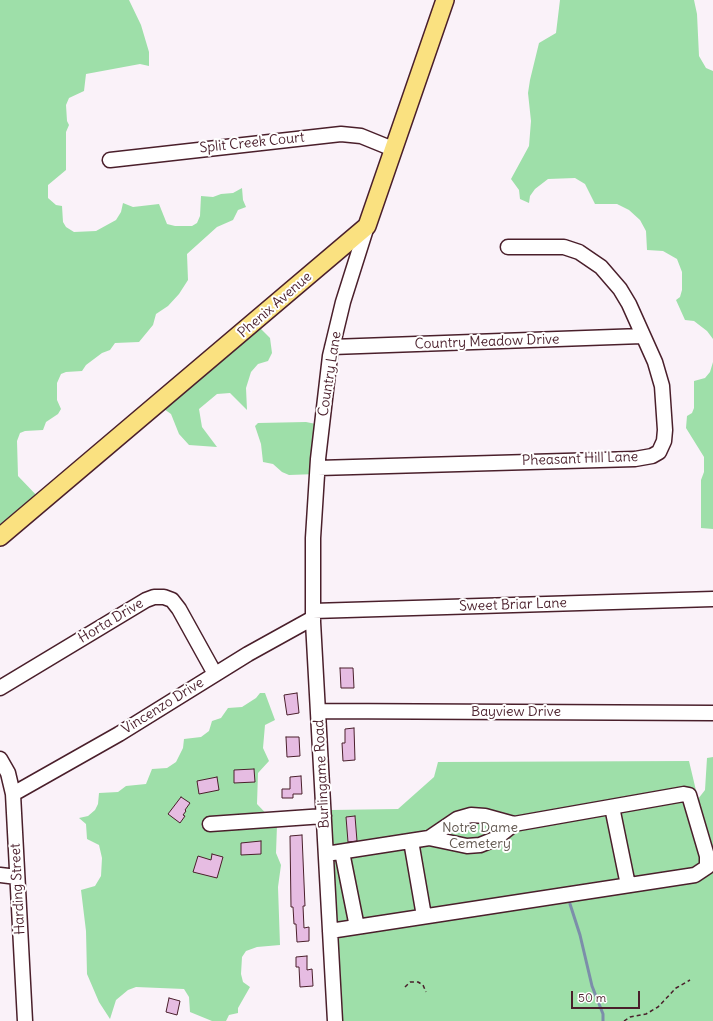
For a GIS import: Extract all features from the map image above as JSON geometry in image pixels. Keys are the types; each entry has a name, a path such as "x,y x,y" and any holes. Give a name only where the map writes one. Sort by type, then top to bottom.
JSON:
{"main road":[{"path":"367,226 445,0"},
{"name":"Phenix Avenue","path":"0,537 367,226"}],"street":[{"name":"Split Creek Court","path":"110,160 341,134 362,136 393,149"},
{"name":"Country Lane","path":"314,526 318,468 332,347 343,302 367,226"},
{"name":"Pheasant Hill Lane","path":"318,468 635,459 652,456 659,452 664,441 665,418 659,375 629,304 620,289 601,267 579,252 564,247 508,247"},
{"name":"Country Meadow Drive","path":"332,347 642,336"},
{"name":"Burlingame Road","path":"314,526 313,615 335,1021"},
{"name":"Horta Drive","path":"0,688 146,600 154,597 164,597 174,603 215,674"},
{"name":"Sweet Briar Lane","path":"313,615 713,599"},
{"name":"Vincenzo Drive","path":"13,794 24,790 119,734 313,615"},
{"name":"Bayview Drive","path":"319,711 713,713"},
{"name":"Harding Street","path":"0,759 8,773 13,794 26,1021"},
{"path":"330,931 695,875 707,868 707,856 689,795 684,794 514,824 485,816 471,815 457,819 429,838"},
{"path":"612,807 628,885"},
{"path":"210,824 324,816"},
{"path":"326,854 429,838 467,846 480,845 495,839 514,824"},
{"path":"411,841 424,916"},
{"path":"342,852 357,927"},
{"path":"0,875 17,877"}],"path":[{"path":"624,1021 646,1014 658,1007 676,988 690,980"},
{"path":"405,987 410,982 418,982 423,985 426,992"}],"green space":[{"path":"0,0 129,0 141,25 149,52 149,66 140,64 86,74 84,91 69,98 66,105 67,121 69,125 66,132 66,170 48,185 48,198 56,205 62,206 63,222 66,227 74,232 96,231 116,220 121,212 123,203 133,207 159,204 167,224 175,226 192,226 197,223 200,216 201,196 213,197 221,194 233,193 242,188 243,200 246,207 238,210 233,220 217,227 187,254 188,280 179,294 168,306 156,314 153,325 139,342 115,343 110,350 102,353 86,365 82,371 66,372 61,374 57,383 57,400 61,409 58,414 46,422 43,430 25,431 20,433 17,441 18,476 41,500 0,537"},
{"path":"560,0 694,0 697,14 699,56 706,68 713,71 713,339 707,331 694,321 685,320 676,300 680,297 682,290 682,272 677,259 663,251 647,250 646,231 640,220 629,210 617,204 595,204 585,184 575,178 548,179 535,189 530,196 529,203 520,199 519,190 511,179 529,146 531,121 528,93 530,80 539,43 556,33"},
{"path":"254,322 270,338 272,353 268,361 258,364 251,372 246,388 247,410 230,393 217,394 199,409 202,427 217,447 189,445 179,434 171,414 157,404"},
{"path":"713,362 713,529 701,528 701,480 704,472 704,457 686,428 687,416 692,413 694,408 694,381 705,378 710,372"},
{"path":"306,422 321,425 317,474 289,475 282,472 273,464 263,462 261,444 255,426 258,423"},
{"path":"260,693 265,693 275,720 265,725 263,748 269,761 258,773 257,804 277,825 276,853 281,865 278,887 280,945 257,947 246,951 242,957 241,974 243,982 250,987 238,1008 238,1013 229,1015 226,1021 212,1021 190,1012 189,997 184,989 136,987 128,990 116,1000 110,1019 99,1002 87,974 86,931 81,890 95,886 101,876 102,858 99,845 87,839 86,824 79,818 88,816 95,810 98,804 99,793 118,792 126,786 146,784 152,769 167,768 176,762 183,748 184,739 201,737 209,731 212,721 221,718 228,708 242,707 256,698"},
{"name":"Notre Dame Cemetery","path":"713,757 713,1021 343,1021 331,810 398,809 434,777 438,762 689,761 698,799 705,790 707,758"}],"building":[{"path":"340,668 353,668 354,688 341,688"},
{"path":"297,693 299,713 287,715 284,695"},
{"path":"354,728 355,760 343,761 342,743 345,743 345,729"},
{"path":"286,737 299,737 300,756 287,757"},
{"path":"254,769 255,782 234,783 234,770"},
{"path":"301,776 302,794 293,794 293,798 282,798 282,789 290,789 290,777"},
{"path":"217,777 219,790 199,794 197,781"},
{"path":"181,797 190,803 183,815 185,816 180,823 168,814"},
{"path":"355,816 357,841 348,842 346,817"},
{"path":"302,835 305,906 303,906 304,928 309,927 309,941 297,942 296,924 294,924 293,907 291,907 290,836"},
{"path":"261,841 261,854 241,855 241,843"},
{"path":"212,854 223,857 217,878 193,872 198,856 211,860"},
{"path":"307,956 307,970 312,969 313,986 300,987 299,967 296,967 296,957"},
{"path":"169,998 180,1001 177,1015 166,1012"}],"waterway":[{"path":"570,904 580,935 592,986 603,1014 603,1021"}]}
